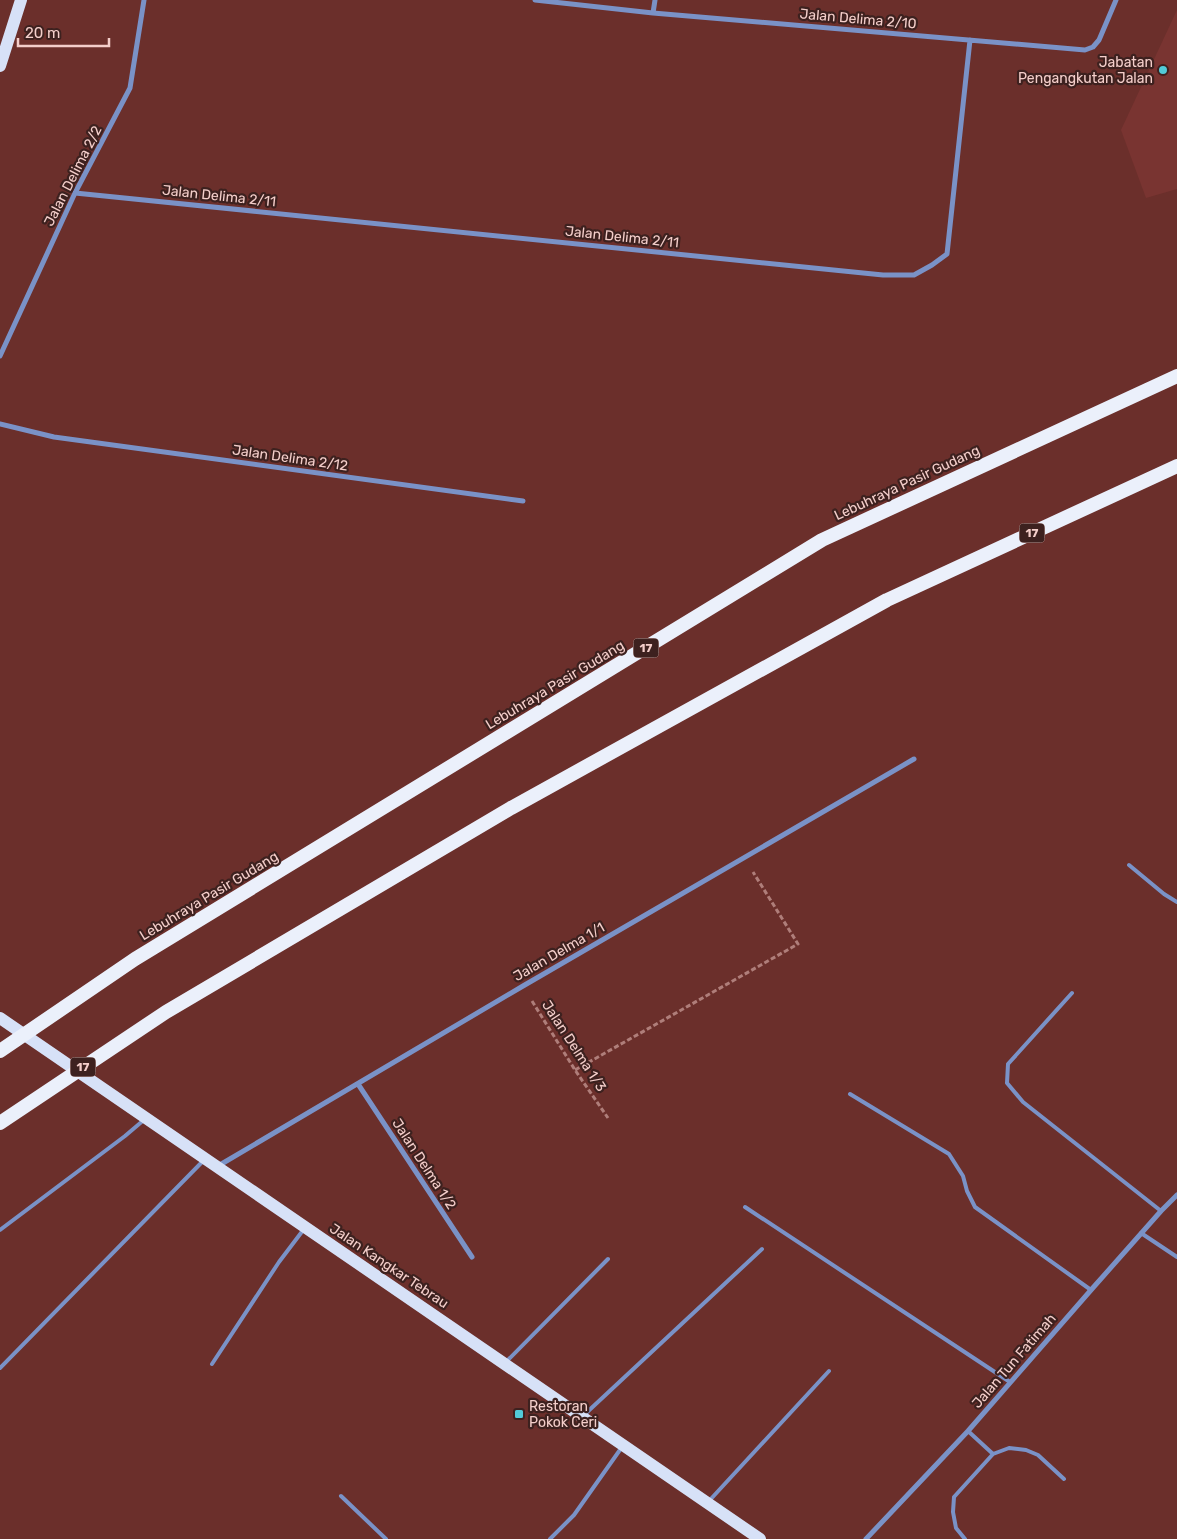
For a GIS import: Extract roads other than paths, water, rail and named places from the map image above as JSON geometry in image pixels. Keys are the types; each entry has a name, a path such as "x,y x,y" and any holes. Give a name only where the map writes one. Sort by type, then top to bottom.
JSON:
{"highway":[{"name":"Lebuhraya Pasir Gudang","path":"0,1051 135,959 822,540 1177,376"},
{"name":"17","path":"0,1123 166,1012 511,808 887,600 1177,466"}],"main road":[{"path":"0,66 21,0"},
{"name":"Jalan Kangkar Tebrau","path":"0,1018 760,1539"}],"street":[{"name":"Jalan Delima 2/2","path":"0,356 75,193 130,88 144,0"},
{"name":"Jalan Delima 2/10","path":"535,0 653,13 1085,50 1093,47 1099,40 1116,0"},
{"path":"653,13 655,0"},
{"name":"Jalan Delima 2/11","path":"75,193 883,275 914,276 947,254 970,40"},
{"name":"Jalan Delima 2/12","path":"0,424 54,437 523,501"},
{"name":"Jalan Delma 1/1","path":"217,1166 914,759"},
{"name":"Jalan Delma 1/2","path":"358,1084 472,1257"},
{"name":"Jalan Tun Fatimah","path":"866,1539 968,1431 1141,1233 1177,1195"}],"lane":[{"path":"1129,865 1164,894 1177,902"},
{"path":"1072,993 1008,1064 1007,1083 1023,1102 1161,1211"},
{"path":"850,1094 949,1154 963,1176 967,1191 975,1207 1091,1290"},
{"path":"0,1230 146,1118"},
{"path":"0,1368 205,1158"},
{"path":"745,1207 1010,1382"},
{"path":"212,1364 278,1262 305,1227"},
{"path":"1141,1233 1177,1257"},
{"path":"582,1417 762,1249"},
{"path":"505,1364 608,1259"},
{"path":"708,1503 829,1372"},
{"path":"968,1431 993,1454"},
{"path":"550,1539 574,1515 623,1445"},
{"path":"965,1539 956,1528 953,1512 954,1497 993,1454 1009,1448 1026,1450 1038,1455 1064,1478"},
{"path":"341,1496 386,1539"}],"place":[{"name":"Jabatan Pengangkutan Jalan","path":"1163,70"},
{"name":"Restoran Pokok Ceri","path":"519,1414"}]}
